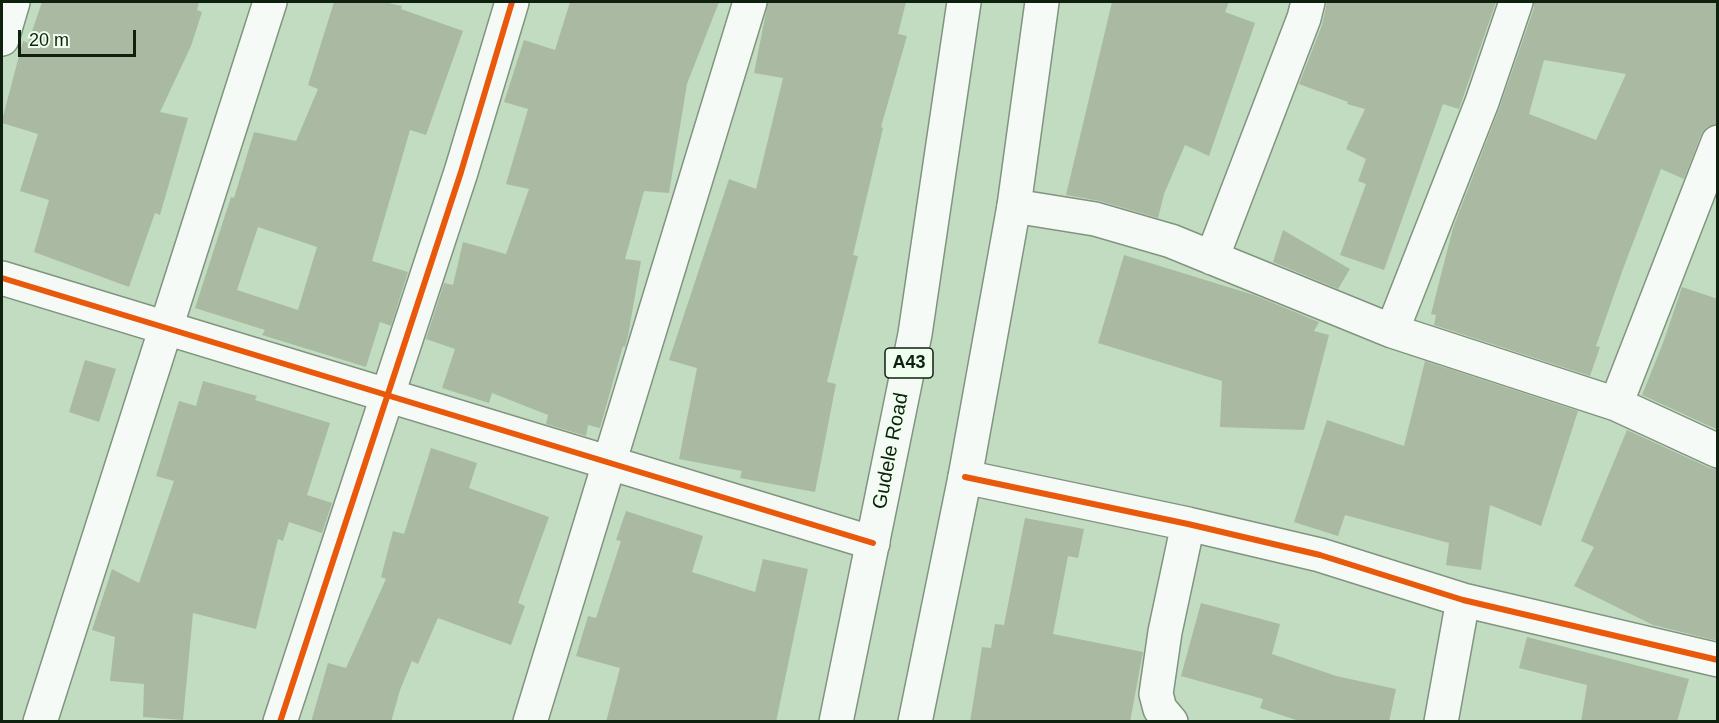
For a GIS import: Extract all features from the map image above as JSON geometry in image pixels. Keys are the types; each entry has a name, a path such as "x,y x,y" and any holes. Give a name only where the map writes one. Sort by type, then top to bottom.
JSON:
{"main road":[{"path":"2,39 13,2"},
{"path":"40,722 270,2"},
{"path":"280,722 389,396 461,172 512,2"},
{"path":"530,722 750,2"},
{"name":"Gudele Road","path":"836,722 915,334 964,2"},
{"path":"915,722 965,477 1014,206 1042,2"},
{"path":"1212,258 1308,2"},
{"path":"1392,331 1482,102 1516,2"},
{"path":"1616,404 1718,142"},
{"path":"1014,206 1095,219 1171,241 1392,331 1616,404 1718,451"},
{"path":"2,278 873,543"},
{"path":"965,477 1188,524 1320,555 1463,600 1718,660"},
{"path":"1171,722 1160,709 1156,694 1165,632 1188,524"},
{"path":"1441,722 1463,600"}],"building":[{"path":"42,2 199,2 197,10 202,12 191,46 160,112 188,118 160,215 155,213 129,287 34,252 49,200 20,191 38,134 2,123 2,120 23,41 28,43"},
{"path":"334,2 384,2 402,6 401,9 463,31 426,135 410,130 372,261 408,272 391,326 380,322 366,367 262,335 265,330 195,308 231,197 234,198 254,132 296,141 318,89 308,85","holes":["258,227 317,247 298,310 237,290"]},
{"path":"570,2 719,2 687,84 669,193 644,191 625,259 641,261 628,336 625,347 623,346 600,428 588,425 586,436 546,424 548,415 492,393 489,403 442,388 455,349 426,339 444,283 453,285 463,242 506,254 529,189 506,184 528,109 504,102 524,40 555,50"},
{"path":"768,2 906,2 898,34 907,36 881,127 883,128 853,255 858,256 827,382 836,384 815,492 740,478 742,471 679,459 697,368 669,360 729,179 756,189 783,78 754,73"},
{"path":"1112,2 1229,2 1225,12 1255,23 1209,156 1185,145 1164,194 1158,218 1100,201 1066,195"},
{"path":"1327,2 1496,2 1459,109 1443,104 1384,270 1340,255 1366,184 1358,181 1366,159 1346,149 1365,109 1299,84 1322,25"},
{"path":"1534,2 1718,2 1718,124 1707,127 1701,135 1684,179 1661,169 1596,346 1600,347 1590,376 1434,325 1436,315 1431,314 1453,228 1499,109 1534,8","holes":["1544,60 1626,74 1596,140 1529,114"]},
{"path":"1283,230 1350,269 1338,289 1273,262"},
{"path":"1124,255 1254,295 1319,322 1314,331 1329,335 1304,430 1220,427 1222,381 1098,343"},
{"path":"1682,287 1718,299 1718,430 1642,395"},
{"path":"85,360 116,369 99,422 69,412"},
{"path":"1425,361 1578,411 1541,526 1490,505 1481,570 1446,565 1449,543 1345,515 1338,536 1294,522 1327,420 1404,446"},
{"path":"203,381 257,396 255,400 330,423 307,495 332,503 322,533 289,522 283,541 278,539 256,629 193,613 183,720 143,717 144,684 110,681 115,637 92,630 112,569 139,583 174,481 156,476 179,401 196,406"},
{"path":"1627,430 1710,468 1718,469 1718,641 1653,625 1574,586 1594,547 1581,541"},
{"path":"431,448 477,463 469,488 549,517 518,603 525,606 511,645 438,618 418,664 412,661 400,690 391,722 311,722 328,663 346,668 386,579 381,577 393,531 404,534"},
{"path":"626,511 703,536 692,572 755,592 763,559 808,569 776,722 606,722 620,668 576,656 588,616 596,618 621,541 616,540"},
{"path":"1025,518 1084,529 1078,558 1068,556 1053,634 1143,652 1130,722 970,722 982,647 991,648 995,624 1004,625"},
{"path":"1201,603 1280,624 1272,654 1336,676 1396,689 1389,722 1302,722 1260,708 1263,699 1181,676"},
{"path":"1527,637 1689,679 1677,722 1581,722 1587,685 1519,668"}],"cycle path":[{"path":"280,722 461,172 512,2"},
{"path":"2,278 873,543"},
{"path":"965,477 1188,524 1320,555 1463,600 1718,660"}]}
